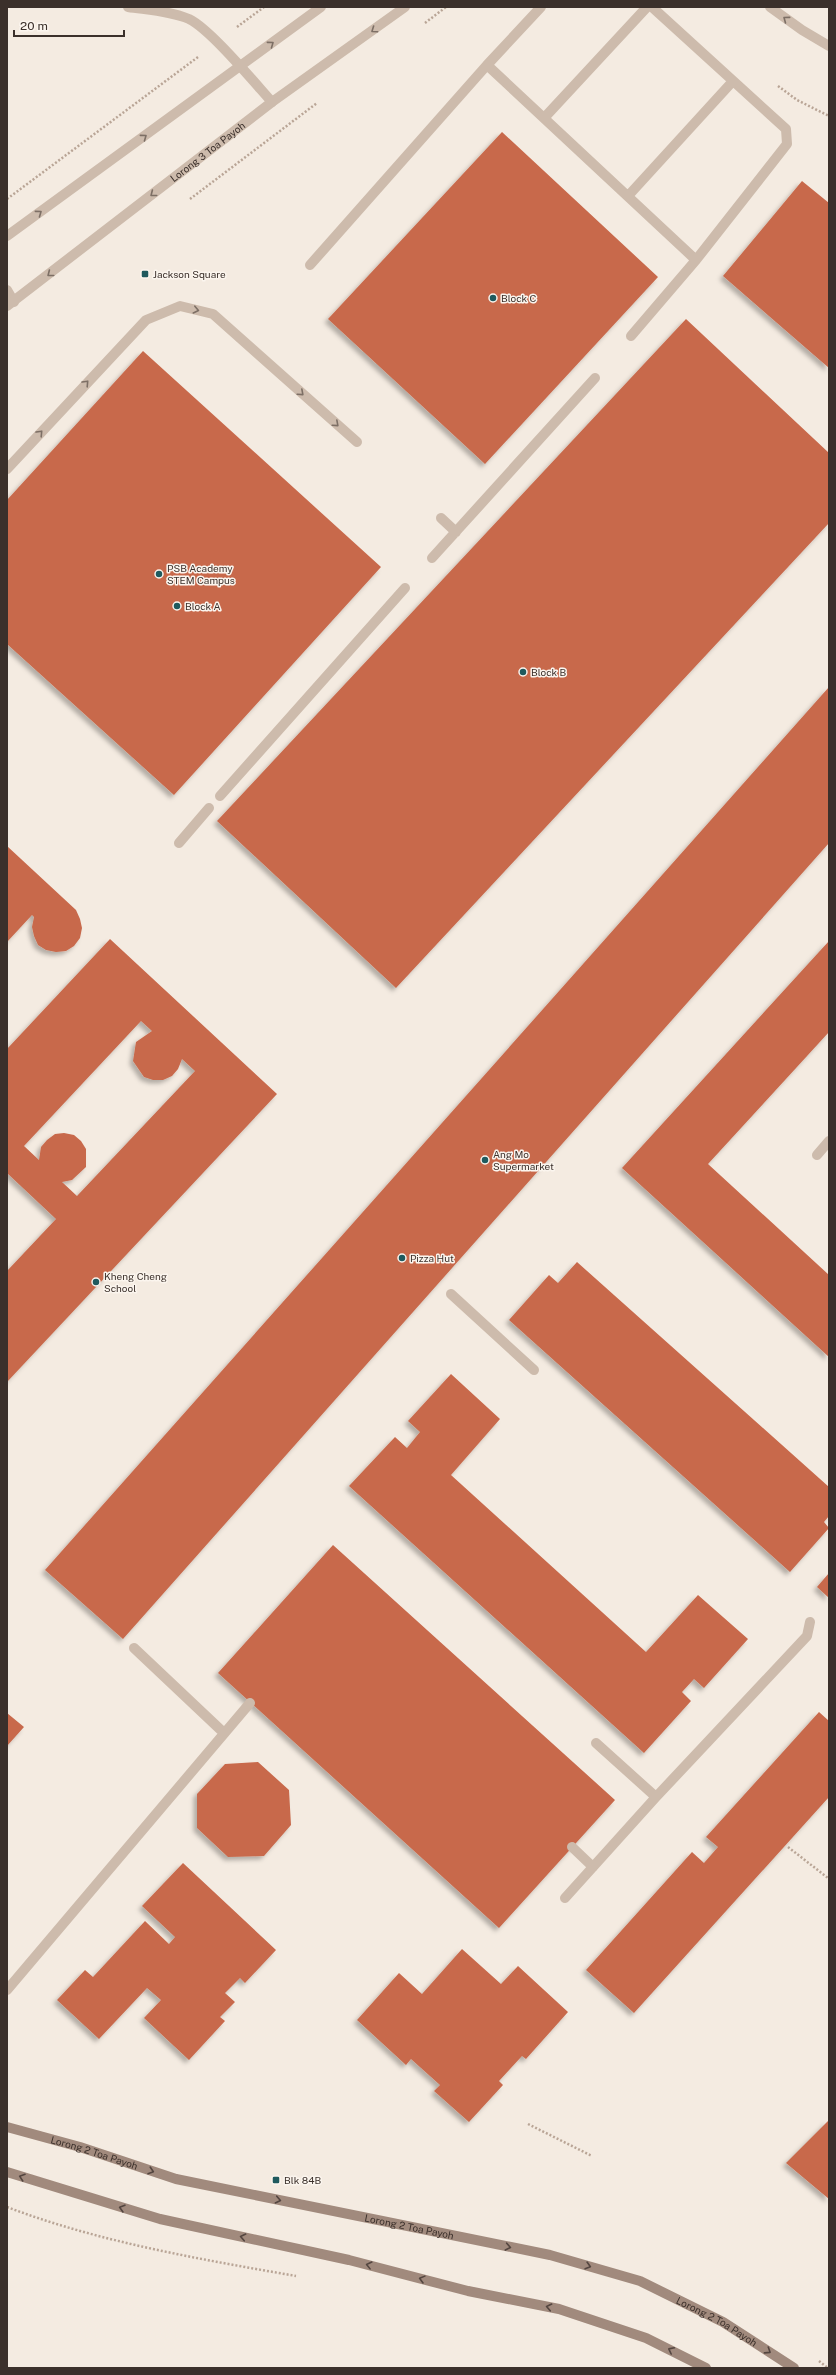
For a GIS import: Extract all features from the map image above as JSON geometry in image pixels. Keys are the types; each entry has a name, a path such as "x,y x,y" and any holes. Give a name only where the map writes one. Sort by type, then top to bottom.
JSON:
{"street":[{"path":"128,7 171,13 190,20 216,42 272,102"},
{"path":"7,236 321,7"},
{"name":"Lorong 3 Toa Payoh","path":"7,290 11,304 272,102 405,7"},
{"path":"310,265 487,65 541,7"},
{"path":"545,118 647,7"},
{"path":"632,336 696,260 787,144 786,129 652,7"},
{"path":"770,7 802,30 829,46"},
{"path":"487,65 696,260"},
{"path":"628,196 733,81"},
{"path":"7,469 142,324 180,306 213,314 357,442"},
{"path":"432,558 595,378"},
{"path":"441,518 456,532"},
{"path":"220,796 404,588"},
{"path":"179,843 209,808"},
{"path":"817,1154 829,1141"},
{"path":"451,1294 534,1370"},
{"path":"565,1898 656,1797 807,1636 810,1622"},
{"path":"134,1648 224,1733"},
{"path":"7,1990 250,1704"},
{"path":"596,1743 656,1797"},
{"path":"572,1847 593,1867"},
{"name":"Lorong 2 Toa Payoh","path":"7,2127 80,2147 176,2179 550,2255 640,2281 723,2322 794,2368"},
{"path":"7,2172 160,2220 349,2260 468,2291 558,2309 646,2338 706,2368"}],"path":[{"path":"7,199 264,7"},
{"path":"788,1847 828,1878"},
{"path":"528,2124 592,2156"},
{"path":"7,2207 29,2215 136,2246 301,2277"}],"building":[{"name":"Block C","path":"502,132 658,277 485,464 328,319"},
{"path":"802,181 829,203 829,368 723,276"},
{"name":"Block B","path":"686,319 829,453 829,523 396,988 217,821"},
{"name":"Block A","path":"143,351 381,567 174,795 7,644 7,500"},
{"path":"829,687 829,843 123,1639 45,1570"},
{"path":"7,846 76,910 82,928 80,938 74,946 66,951 56,952 46,950 38,945 32,927 34,917 32,915 7,942"},
{"path":"110,939 277,1094 7,1382 7,1271 56,1219 7,1173 7,1049","holes":["141,1021 152,1031 136,1042 133,1061 144,1077 153,1080 163,1080 172,1076 178,1069 182,1059 195,1071 77,1196 62,1182 72,1180 86,1167 86,1149 81,1141 74,1135 64,1133 55,1134 41,1147 39,1160 24,1146"]},
{"path":"829,941 829,1032 708,1164 829,1275 829,1357 622,1168"},
{"path":"577,1262 829,1487 829,1516 824,1522 829,1528 790,1572 509,1320 549,1275 558,1283"},
{"path":"451,1374 500,1419 451,1475 646,1652 698,1595 748,1639 704,1688 694,1679 682,1692 691,1701 644,1753 349,1486 395,1437 407,1448 420,1432 408,1421"},
{"path":"333,1545 615,1800 499,1928 218,1673"},
{"path":"829,1573 829,1598 817,1587"},
{"path":"819,1712 829,1721 829,1797 634,2013 586,1970 692,1852 704,1863 718,1847 706,1837"},
{"path":"7,1713 24,1727 7,1746"},
{"path":"258,1762 289,1790 291,1825 264,1856 228,1857 197,1828 197,1794 225,1764"},
{"path":"183,1863 276,1950 245,1983 240,1978 225,1993 235,2002 220,2017 225,2021 189,2060 144,2018 161,2000 147,1988 99,2039 57,2000 85,1970 93,1977 145,1921 169,1944 175,1937 142,1906"},
{"path":"462,1949 501,1984 518,1966 568,2012 526,2059 522,2056 499,2081 503,2085 469,2122 434,2091 440,2085 411,2059 406,2065 357,2020 399,1973 422,1994"},
{"path":"829,2120 829,2199 786,2163"}],"place":[{"name":"Jackson Square","path":"145,274"},
{"name":"Block C","path":"493,298"},
{"name":"PSB Academy STEM Campus","path":"159,574"},
{"name":"Block A","path":"177,606"},
{"name":"Block B","path":"523,672"},
{"name":"Ang Mo Supermarket","path":"485,1160"},
{"name":"Pizza Hut","path":"402,1258"},
{"name":"Kheng Cheng School","path":"96,1282"},
{"name":"Blk 84B","path":"276,2180"}]}
